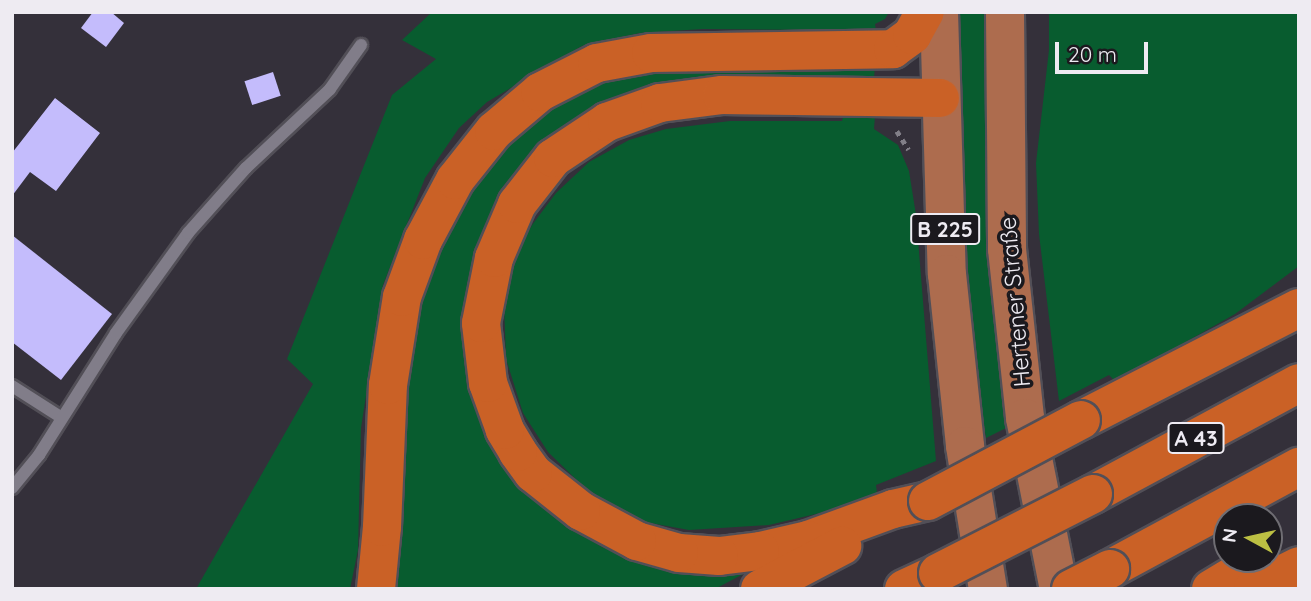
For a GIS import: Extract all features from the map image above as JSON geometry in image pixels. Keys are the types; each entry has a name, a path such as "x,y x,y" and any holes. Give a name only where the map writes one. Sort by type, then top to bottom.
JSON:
{"highway":[{"path":"376,589 383,527 388,385 402,297 423,240 455,180 494,131 540,92 597,63 651,52 893,49 912,35 925,12"},
{"path":"928,501 893,509 808,540 746,553 719,556 679,553 637,541 582,511 533,473 517,452 505,430 488,383 481,323 494,258 517,204 553,158 607,122 660,103 722,95 940,98"},
{"path":"1213,352 1299,288"},
{"path":"761,589 1081,419 1299,309"},
{"name":"A 43","path":"921,581 1093,494 1299,383"},
{"path":"1071,589 1299,467"},
{"path":"1283,548 1299,539"},
{"path":"1253,589 1299,566"},
{"path":"1211,589 1238,573"}],"main road":[{"name":"B 225","path":"939,12 947,274 965,446 988,589"},
{"name":"Hertener Straße","path":"1005,12 1007,249 1026,418 1059,589"}],"lane":[{"path":"12,488 62,418 116,333 188,233 246,168 330,89 361,45"},
{"path":"12,386 62,418"}],"green space":[{"path":"432,12 889,12 885,19 875,24 877,37 838,41 836,30 703,29 640,33 582,46 487,102 459,128 425,178 383,285 361,428 358,550 350,589 196,589 313,384 287,359 392,95 436,59 402,40"},
{"path":"956,12 984,12 986,160 996,295 1010,426 986,438 974,366 961,218"},
{"path":"1049,12 1299,12 1299,266 1235,314 1147,364 1114,380 1109,375 1059,401 1039,234 1036,163 1049,50"},
{"path":"664,66 875,66 874,78 682,81 620,95 566,125 522,166 489,217 469,277 466,331 525,485 562,521 602,547 652,565 747,568 747,572 715,589 387,589 412,325 446,225 512,134 550,106 608,77"},
{"path":"844,113 875,116 874,129 898,145 909,171 916,215 936,461 876,485 877,493 820,513 769,525 689,530 639,521 588,491 548,452 523,413 506,359 504,304 512,261 532,225 556,193 589,162 629,140 666,129 730,121 842,121"}],"building":[{"path":"93,12 111,12 124,23 106,47 81,28"},
{"path":"273,72 281,96 252,105 244,81"},
{"path":"55,98 100,133 56,191 30,172 12,196 12,153"},
{"path":"12,235 112,314 61,380 12,342"}]}
